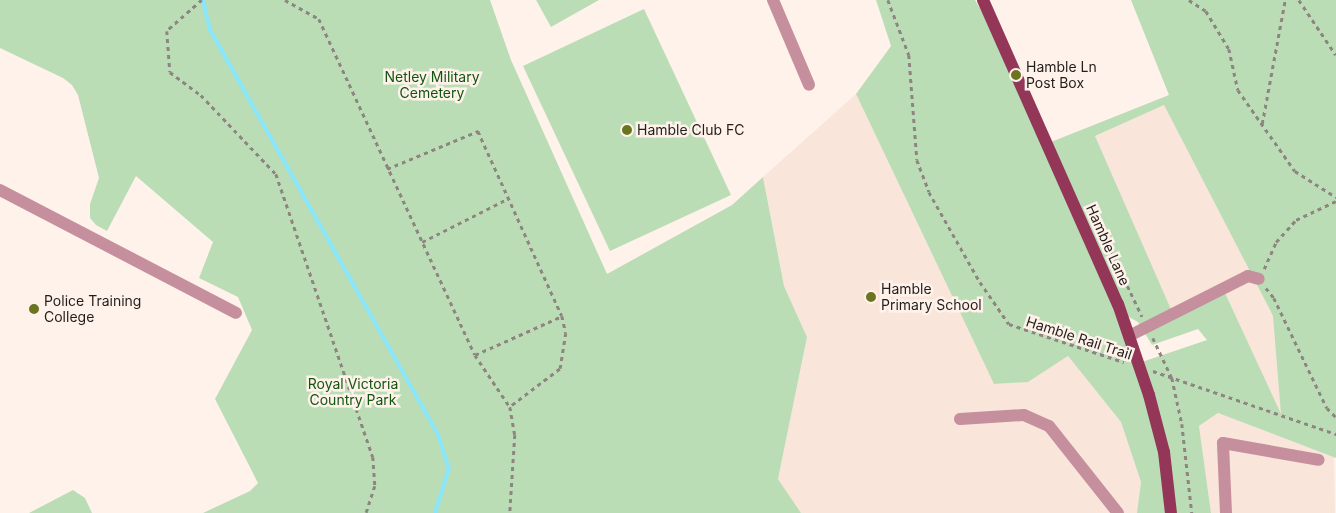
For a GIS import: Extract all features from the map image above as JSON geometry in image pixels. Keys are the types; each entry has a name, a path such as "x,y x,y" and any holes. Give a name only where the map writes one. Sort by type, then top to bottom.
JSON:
{"main road":[{"name":"Hamble Lane","path":"983,0 1118,304 1140,367 1164,452 1171,513"}],"lane":[{"path":"773,0 809,85"},
{"path":"0,190 236,314"},
{"path":"1129,336 1248,276 1259,279"},
{"path":"960,419 1024,415 1049,426 1118,513"},
{"path":"1226,513 1223,443 1320,460"}],"path":[{"path":"202,0 167,31 170,72 201,95 276,174 373,457 375,486 366,513"},
{"path":"285,0 319,19 387,169 476,356 510,407 516,435 510,513"},
{"name":"Hamble Rail Trail","path":"888,0 909,55 920,168 929,192 1002,316 1018,329 1140,367 1336,434"},
{"path":"1189,0 1206,12 1230,49 1238,90 1295,171 1336,199"},
{"path":"1262,124 1285,0"},
{"path":"1299,0 1336,55"},
{"path":"387,169 478,131 562,316 566,333 560,369 510,407"},
{"path":"422,242 509,198"},
{"path":"1336,199 1317,208 1285,231 1259,279 1274,298 1327,408 1336,417"},
{"path":"476,356 562,316"},
{"path":"1172,378 1182,424 1192,513"}],"shaded area":[{"name":"Hamble Primary School","path":"856,94 994,384 1028,382 1068,356 1121,422 1141,482 1137,513 801,513 778,479 807,337 784,286 763,177"},
{"path":"1164,105 1317,402 1281,416 1225,293 1172,316 1095,136"},
{"path":"1218,413 1334,457 1335,513 1211,513 1199,426"}],"green space":[{"path":"0,0 490,0 511,60 607,274 732,205 763,177 784,286 807,337 778,479 801,513 203,513 250,491 258,483 215,399 252,330 238,297 199,278 213,242 136,176 107,231 96,225 90,218 90,204 99,178 78,95 72,85 63,78 0,48"},
{"path":"536,0 599,0 551,27"},
{"path":"876,0 975,0 999,42 1046,144 1169,95 1131,0 1336,0 1336,458 1218,413 1199,426 1211,513 1137,513 1141,482 1121,422 1068,356 1028,382 994,384 856,94 891,46","holes":["1164,105 1273,316 1281,414 1225,293 1173,314 1095,136","1127,316 1138,322 1152,345 1198,329 1207,340 1139,363"]},
{"name":"Hamble Club FC","path":"644,9 731,195 610,251 523,66"},
{"path":"73,490 85,498 92,513 29,513"}],"waterway":[{"path":"203,0 210,30 438,435 449,468 435,513"}],"place":[{"name":"Hamble Ln Post Box","path":"1016,75"},
{"name":"Hamble Club FC","path":"627,130"},
{"name":"Hamble Primary School","path":"871,297"},
{"name":"Police Training College","path":"34,309"}],"park label":[{"name":"Netley Military Cemetery","path":"432,86"},
{"name":"Royal Victoria Country Park","path":"353,392"}]}
